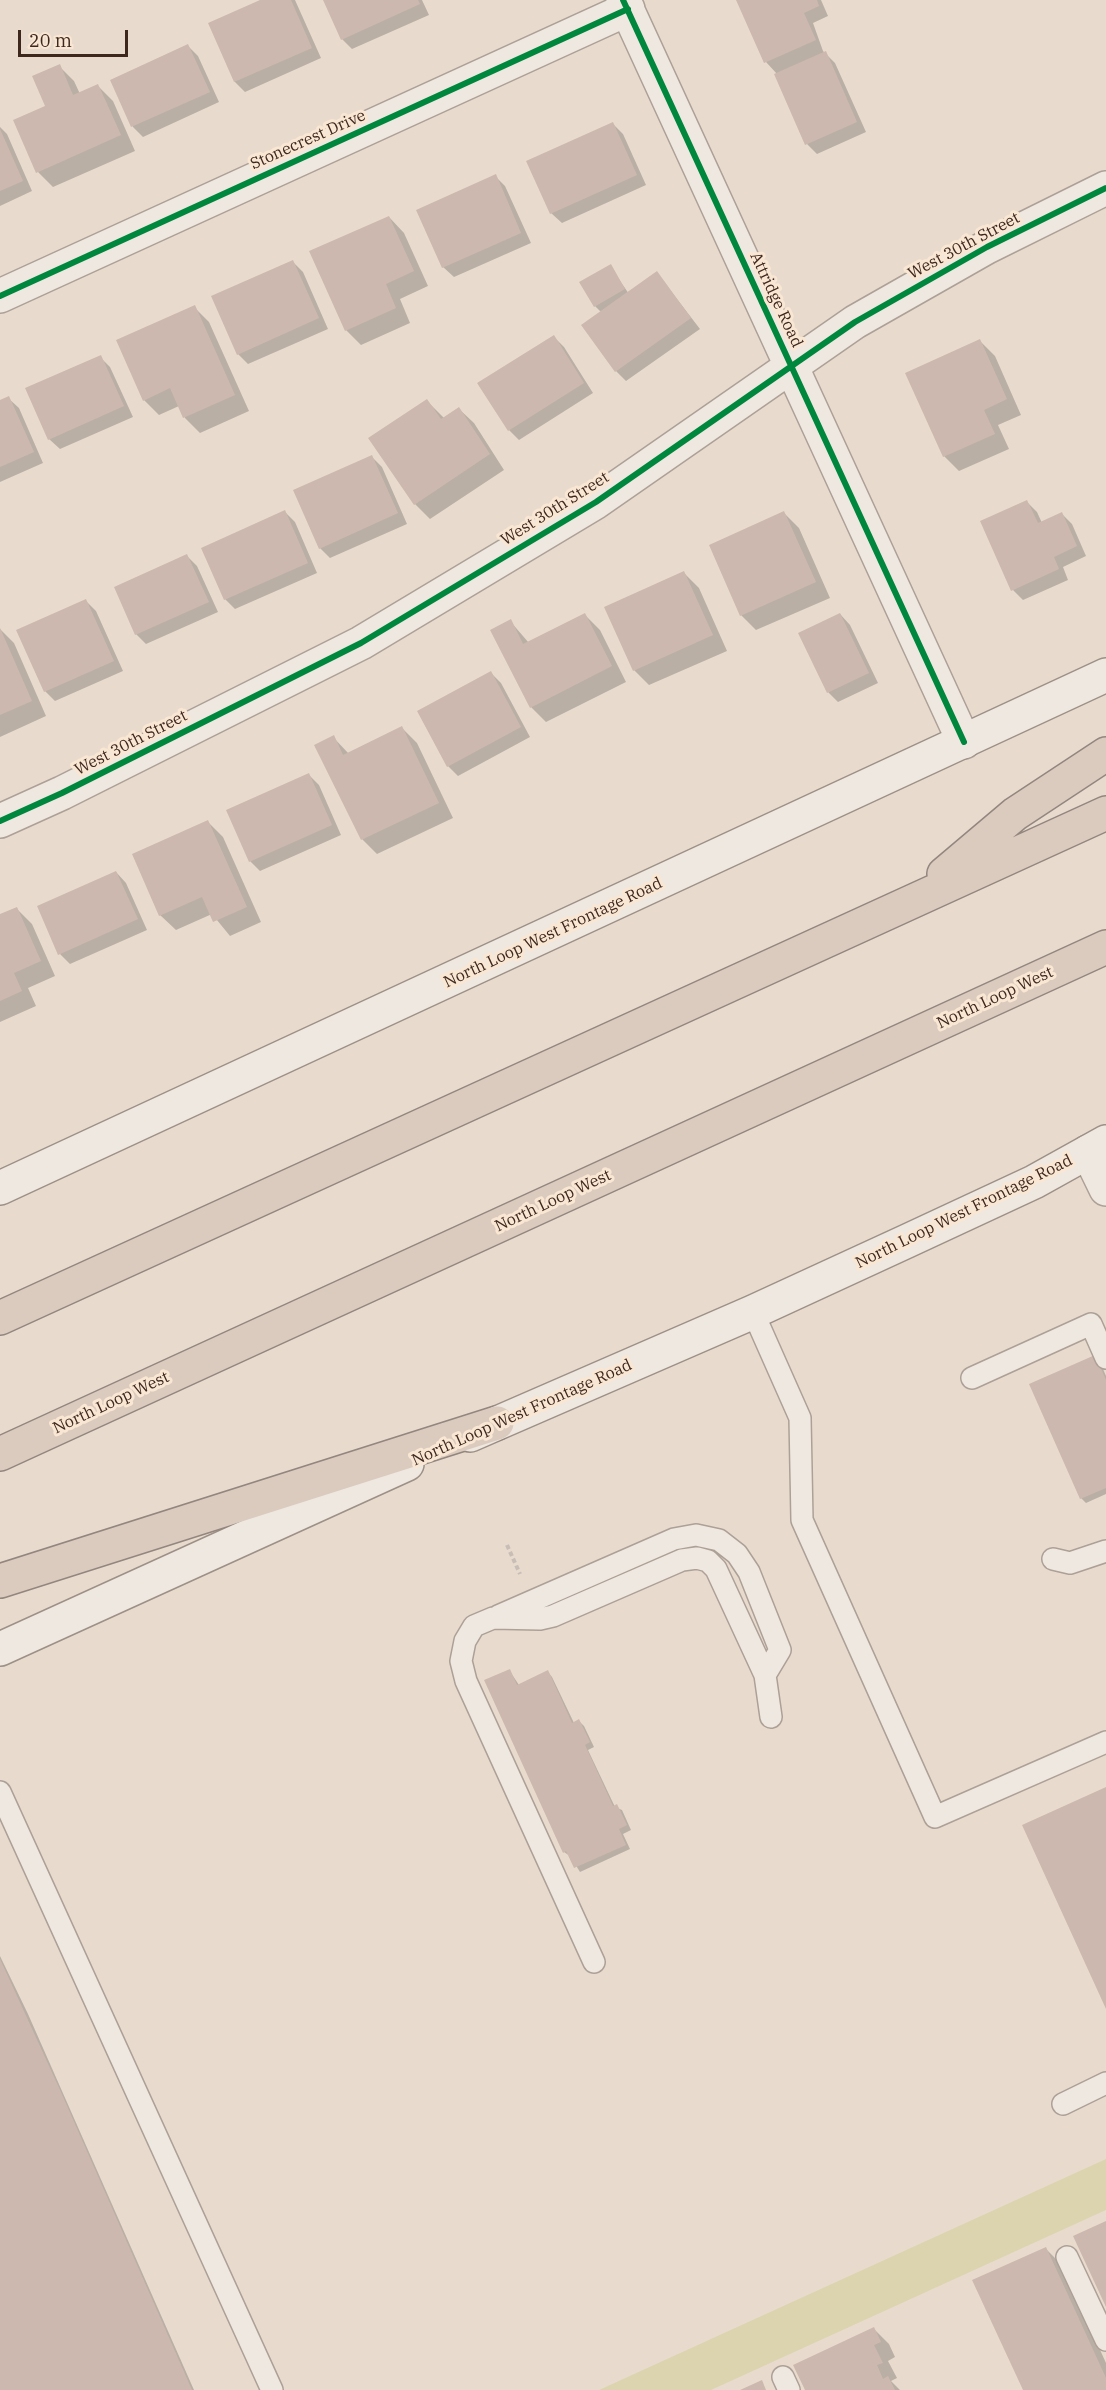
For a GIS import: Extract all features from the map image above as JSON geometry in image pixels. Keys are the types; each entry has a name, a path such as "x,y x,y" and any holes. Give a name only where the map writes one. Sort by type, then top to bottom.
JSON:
{"highway":[{"path":"914,900 1015,814 1106,754"},
{"path":"0,1318 1106,813"},
{"name":"North Loop West","path":"0,1454 1106,947"},
{"path":"0,1581 497,1423"}],"street":[{"name":"Stonecrest Drive","path":"0,296 626,5"},
{"name":"Attridge Road","path":"626,5 964,742"},
{"name":"West 30th Street","path":"0,821 62,793 361,643 596,502 855,322 987,247 1106,188"},
{"name":"North Loop West Frontage Road","path":"0,1188 1106,675"},
{"name":"North Loop West Frontage Road","path":"0,1649 497,1423 753,1312 1034,1182 1097,1147"},
{"path":"1097,1147 1106,1189"}],"lane":[{"path":"753,1312 800,1418 802,1520 935,1817 1106,1742"},
{"path":"972,1378 1098,1324 1106,1358"},
{"path":"594,1962 466,1681 461,1661 465,1641 474,1626 674,1539 696,1535 719,1540 737,1554 748,1572 780,1650 765,1675"},
{"path":"1053,1559 1070,1563 1106,1551"},
{"path":"493,1618 540,1619 553,1616 682,1560 697,1558 708,1562 716,1569 765,1675 771,1717"},
{"path":"0,1792 5,1815 272,2390"},
{"path":"1063,2104 1106,2083"},
{"path":"1068,2257 1106,2340"}],"path":[{"path":"507,1545 523,1582"}],"shaded area":[{"path":"1106,2159 1106,2210 711,2390 599,2390"}],"building":[{"path":"260,0 291,0 312,48 234,82 208,23"},
{"path":"323,0 418,0 420,4 341,40"},
{"path":"736,0 817,0 819,6 804,13 816,40 764,63"},
{"path":"188,44 210,92 131,127 110,80"},
{"path":"826,51 857,122 805,145 774,74"},
{"path":"60,64 73,95 98,84 121,135 36,173 13,120 45,106 32,76"},
{"path":"613,122 637,175 550,214 526,161"},
{"path":"0,129 23,181 0,191"},
{"path":"496,174 521,233 442,268 416,210"},
{"path":"389,216 414,271 386,284 396,308 345,331 309,251"},
{"path":"293,260 319,318 237,355 211,296"},
{"path":"611,264 625,289 594,307 579,282"},
{"path":"657,271 691,318 615,372 581,325"},
{"path":"195,305 235,395 183,418 170,388 143,401 116,340"},
{"path":"554,335 584,383 508,431 477,383"},
{"path":"980,339 1007,399 984,410 995,434 943,457 905,373"},
{"path":"101,355 124,406 48,440 25,388"},
{"path":"9,396 34,452 0,467 0,400"},
{"path":"427,399 441,419 459,407 490,454 414,505 368,438"},
{"path":"372,455 398,513 319,549 293,490"},
{"path":"1027,500 1038,523 1062,512 1077,546 1054,557 1059,569 1011,591 980,521"},
{"path":"285,510 308,563 224,600 201,548"},
{"path":"784,511 816,582 740,616 709,545"},
{"path":"187,554 209,602 135,635 114,587"},
{"path":"684,571 713,635 633,671 604,607"},
{"path":"86,599 114,661 44,692 16,630"},
{"path":"585,613 612,666 530,708 490,630 511,619 523,644"},
{"path":"840,613 869,673 827,693 798,633"},
{"path":"0,628 32,701 0,715"},
{"path":"491,671 521,727 447,767 417,711"},
{"path":"402,726 439,803 361,840 314,745 334,735 343,755"},
{"path":"309,773 332,825 249,862 226,810"},
{"path":"208,820 247,907 213,922 202,897 159,916 132,854"},
{"path":"116,871 138,919 58,955 37,906"},
{"path":"17,907 41,961 14,973 22,991 0,1001 0,914"},
{"path":"1095,1355 1106,1380 1106,1488 1080,1499 1029,1384"},
{"path":"510,1669 517,1685 548,1670 572,1723 579,1719 590,1742 585,1745 613,1806 617,1804 627,1825 619,1829 626,1845 574,1868 566,1851 563,1853 484,1680"},
{"path":"1106,1787 1106,2009 1022,1825"},
{"path":"0,1959 60,2090 192,2390 0,2390"},
{"path":"1106,2221 1106,2307 1073,2236"},
{"path":"1046,2247 1106,2378 1106,2390 1023,2390 972,2280"},
{"path":"874,2327 881,2342 874,2345 883,2363 877,2365 883,2379 888,2376 895,2390 805,2390 793,2365"},
{"path":"762,2380 766,2390 740,2390"}],"cycle path":[{"path":"623,0 964,742"},
{"path":"0,296 628,9"},
{"path":"0,821 62,793 361,643 596,502 855,322 987,247 1106,188"}]}
